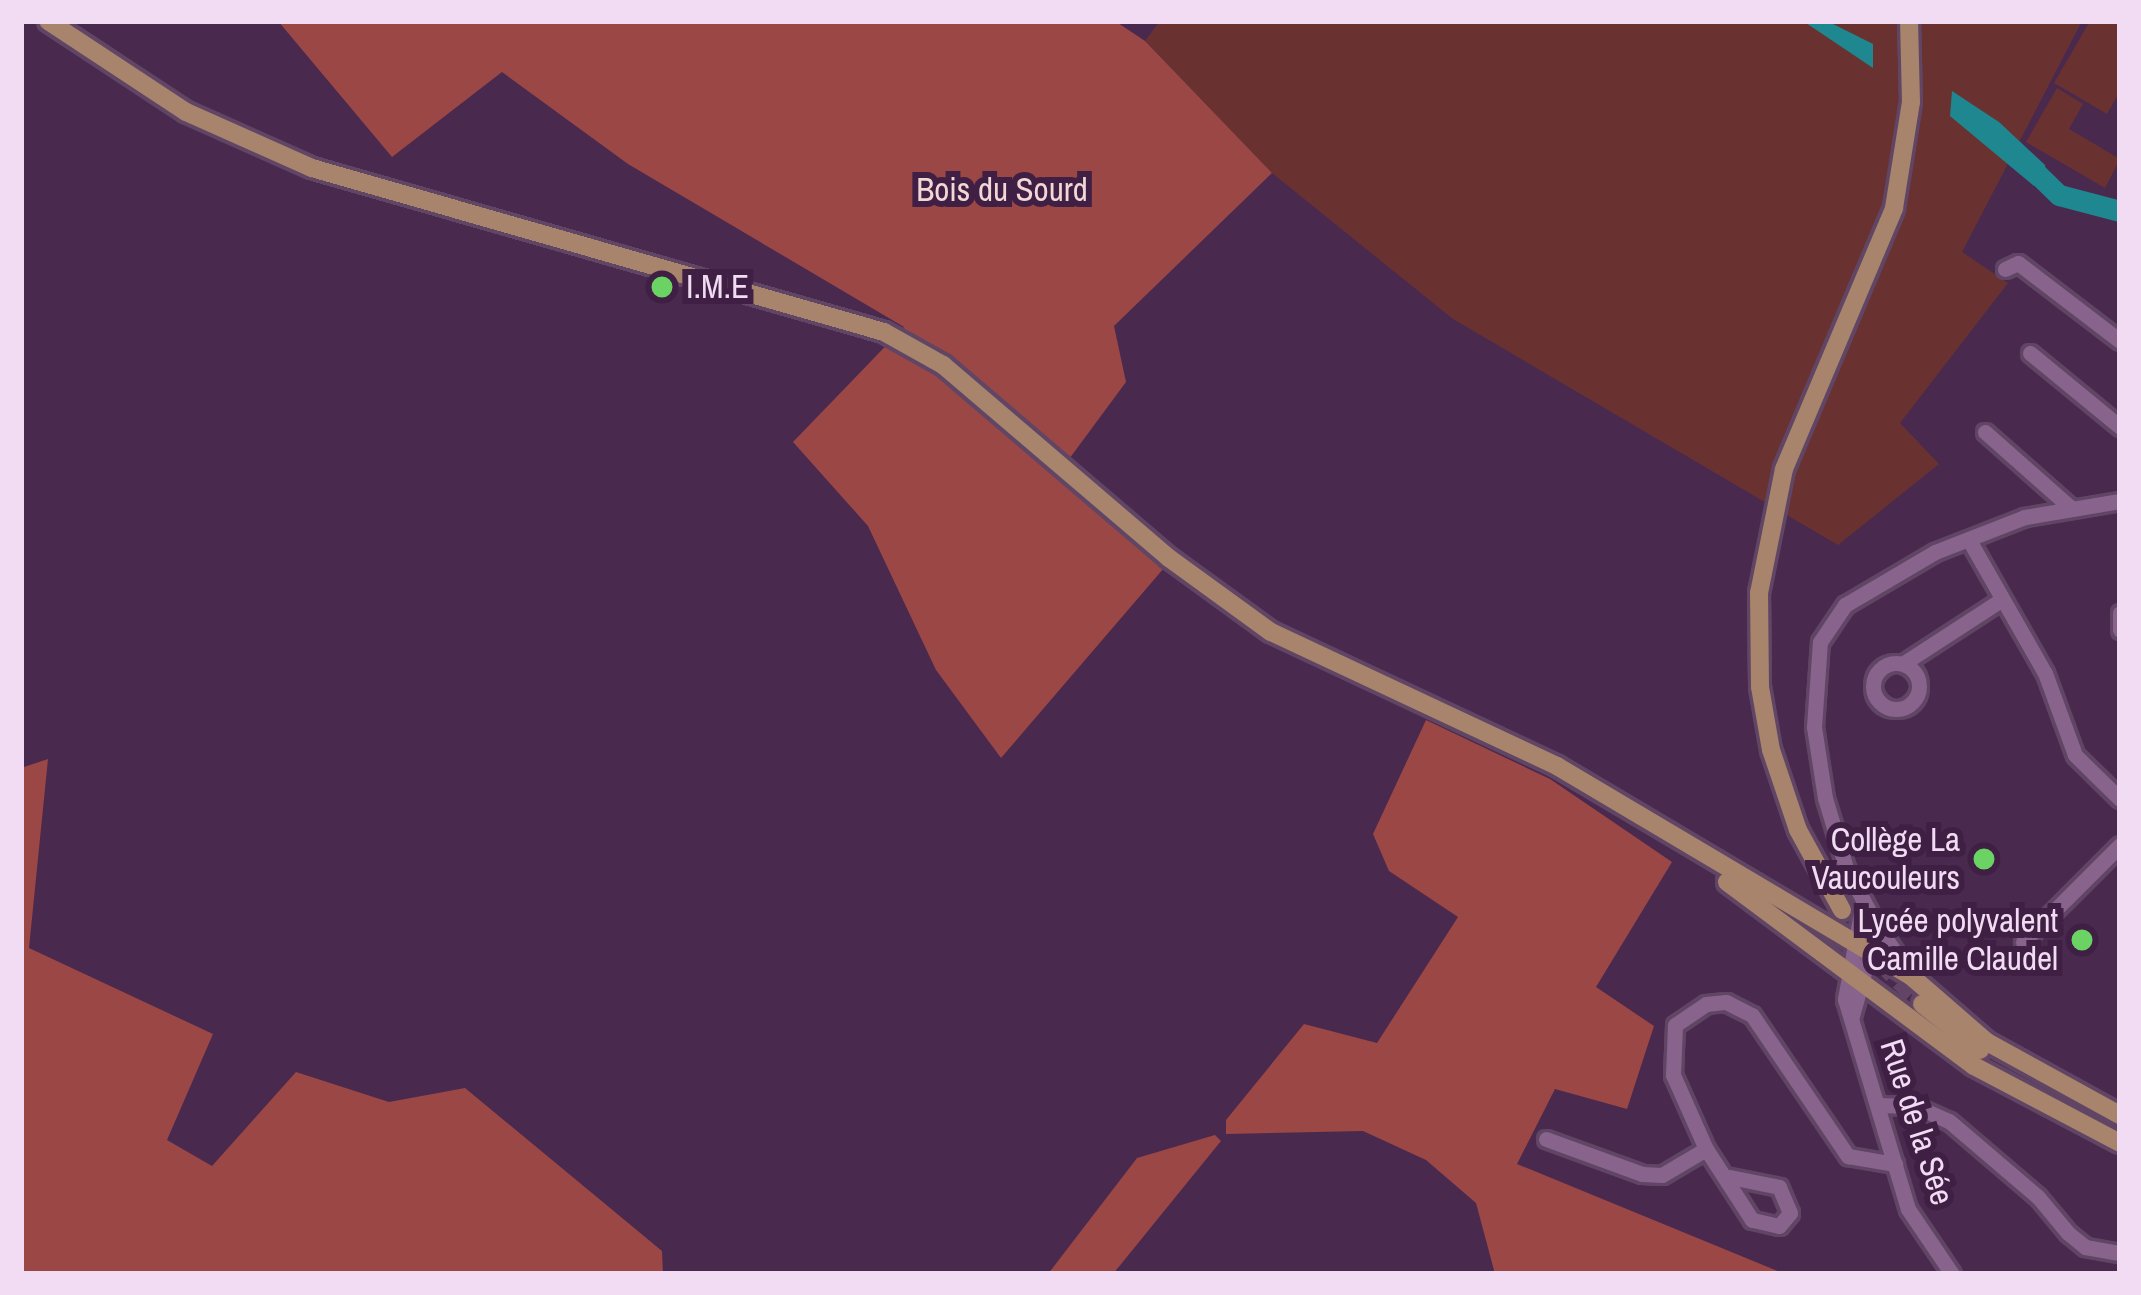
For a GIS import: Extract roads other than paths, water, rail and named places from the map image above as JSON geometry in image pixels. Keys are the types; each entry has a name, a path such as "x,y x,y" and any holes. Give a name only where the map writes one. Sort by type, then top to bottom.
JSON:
{"main road":[{"path":"48,21 139,84 245,141 490,220 898,339 943,365 1168,558 1271,632 1517,746 1912,977 1987,1042 2120,1115"},
{"path":"1842,910 1804,842 1772,750 1760,687 1759,593 1784,469 1894,208 1911,102 1909,21"},
{"path":"1653,824 1974,1066 2120,1143"},
{"path":"1922,1004 2005,1066 2120,1128"}],"street":[{"path":"2005,269 2018,263 2120,341"},
{"path":"2030,353 2120,427"},
{"path":"1985,432 2071,508"},
{"path":"1912,977 1862,901 1832,831 1814,727 1820,642 1833,618 1864,591 1969,540 2071,508 2120,501"},
{"path":"1969,540 2045,673 2075,755 2120,799"},
{"path":"1904,664 2001,599"},
{"path":"2120,614 2120,630"},
{"path":"2023,942 2120,845"},
{"path":"1837,935 1854,929 1862,901"},
{"path":"1862,901 1865,950"},
{"path":"1857,974 1877,926"},
{"name":"Rue de la Sée","path":"1857,974 1845,999 1908,1209 1952,1274"},
{"path":"1730,1177 1706,1149 1669,1045 1688,1012 1726,1002 1752,1015 1848,1156 1895,1164"},
{"path":"1879,1105 1915,1106 1948,1121 2038,1197 2085,1246 2120,1252"},
{"path":"1546,1139 1642,1174 1662,1175 1706,1149"}],"waterway":[{"path":"2024,161 2059,195 2120,211"}],"tunnel":[{"path":"1880,962 1922,1004"}],"place":[{"name":"I.M.E","path":"662,287"},
{"name":"Collège La Vaucouleurs","path":"1984,859"},
{"name":"Lycée polyvalent Camille Claudel","path":"2082,940"}],"park label":[{"name":"Bois du Sourd","path":"1002,190"}]}
